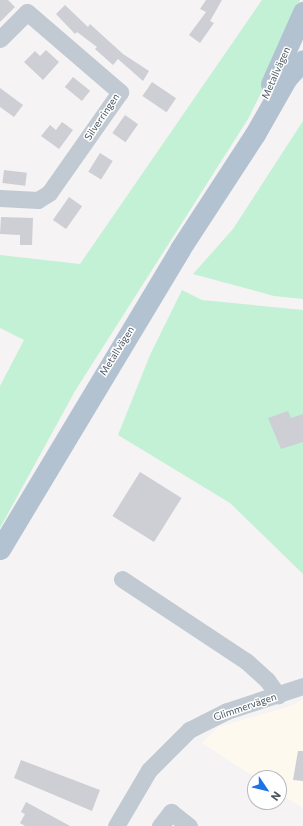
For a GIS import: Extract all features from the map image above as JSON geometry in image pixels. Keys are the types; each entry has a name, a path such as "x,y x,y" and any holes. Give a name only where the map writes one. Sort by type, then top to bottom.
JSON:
{"main road":[{"name":"Metallvägen","path":"239,156 303,12"},
{"name":"Metallvägen","path":"0,549 89,396 239,156 268,114 287,78 303,60"}],"street":[{"name":"Silverringen","path":"0,39 27,12 120,92 49,193 38,200 0,198"},
{"path":"122,579 246,661 267,680 278,695"},
{"name":"Glimmervägen","path":"116,826 149,770 174,742 208,720 303,686"},
{"path":"160,826 171,812 189,826"}],"shaded area":[{"path":"303,699 303,808 287,798 287,770 247,770 247,772 202,743 218,727 291,706"}],"green space":[{"path":"262,0 300,0 275,65 248,119 75,391 0,528 0,386 24,340 0,328 0,255 80,264"},
{"path":"303,121 303,299 274,296 193,274 233,229"},
{"path":"182,290 202,300 303,310 303,574 230,503 118,435 150,355"}],"building":[{"path":"0,0 8,0 15,7 0,22"},
{"path":"206,0 222,0 210,21 214,23 200,43 189,35 206,12 200,9"},
{"path":"65,5 88,27 90,24 123,54 149,71 143,81 118,59 113,65 95,49 97,47 77,32 75,34 56,14"},
{"path":"46,50 59,62 43,80 24,62 35,51 40,56"},
{"path":"73,77 90,91 82,101 65,87"},
{"path":"152,82 176,98 167,112 142,96"},
{"path":"0,88 23,105 14,117 0,107"},
{"path":"125,115 138,124 125,142 112,133"},
{"path":"62,122 73,130 59,149 41,136 50,125 56,130"},
{"path":"100,153 113,161 101,180 88,172"},
{"path":"4,170 27,173 25,186 2,183"},
{"path":"69,197 82,206 66,229 53,220"},
{"path":"1,217 33,218 32,245 20,245 20,235 0,234"},
{"path":"288,411 291,418 303,414 303,442 281,449 268,418"},
{"path":"140,472 182,498 154,542 112,516"},
{"path":"298,751 303,751 303,781 293,780"},
{"path":"21,760 100,790 92,811 14,778"},
{"path":"26,802 70,826 25,826 20,823 25,814 21,812"}]}
